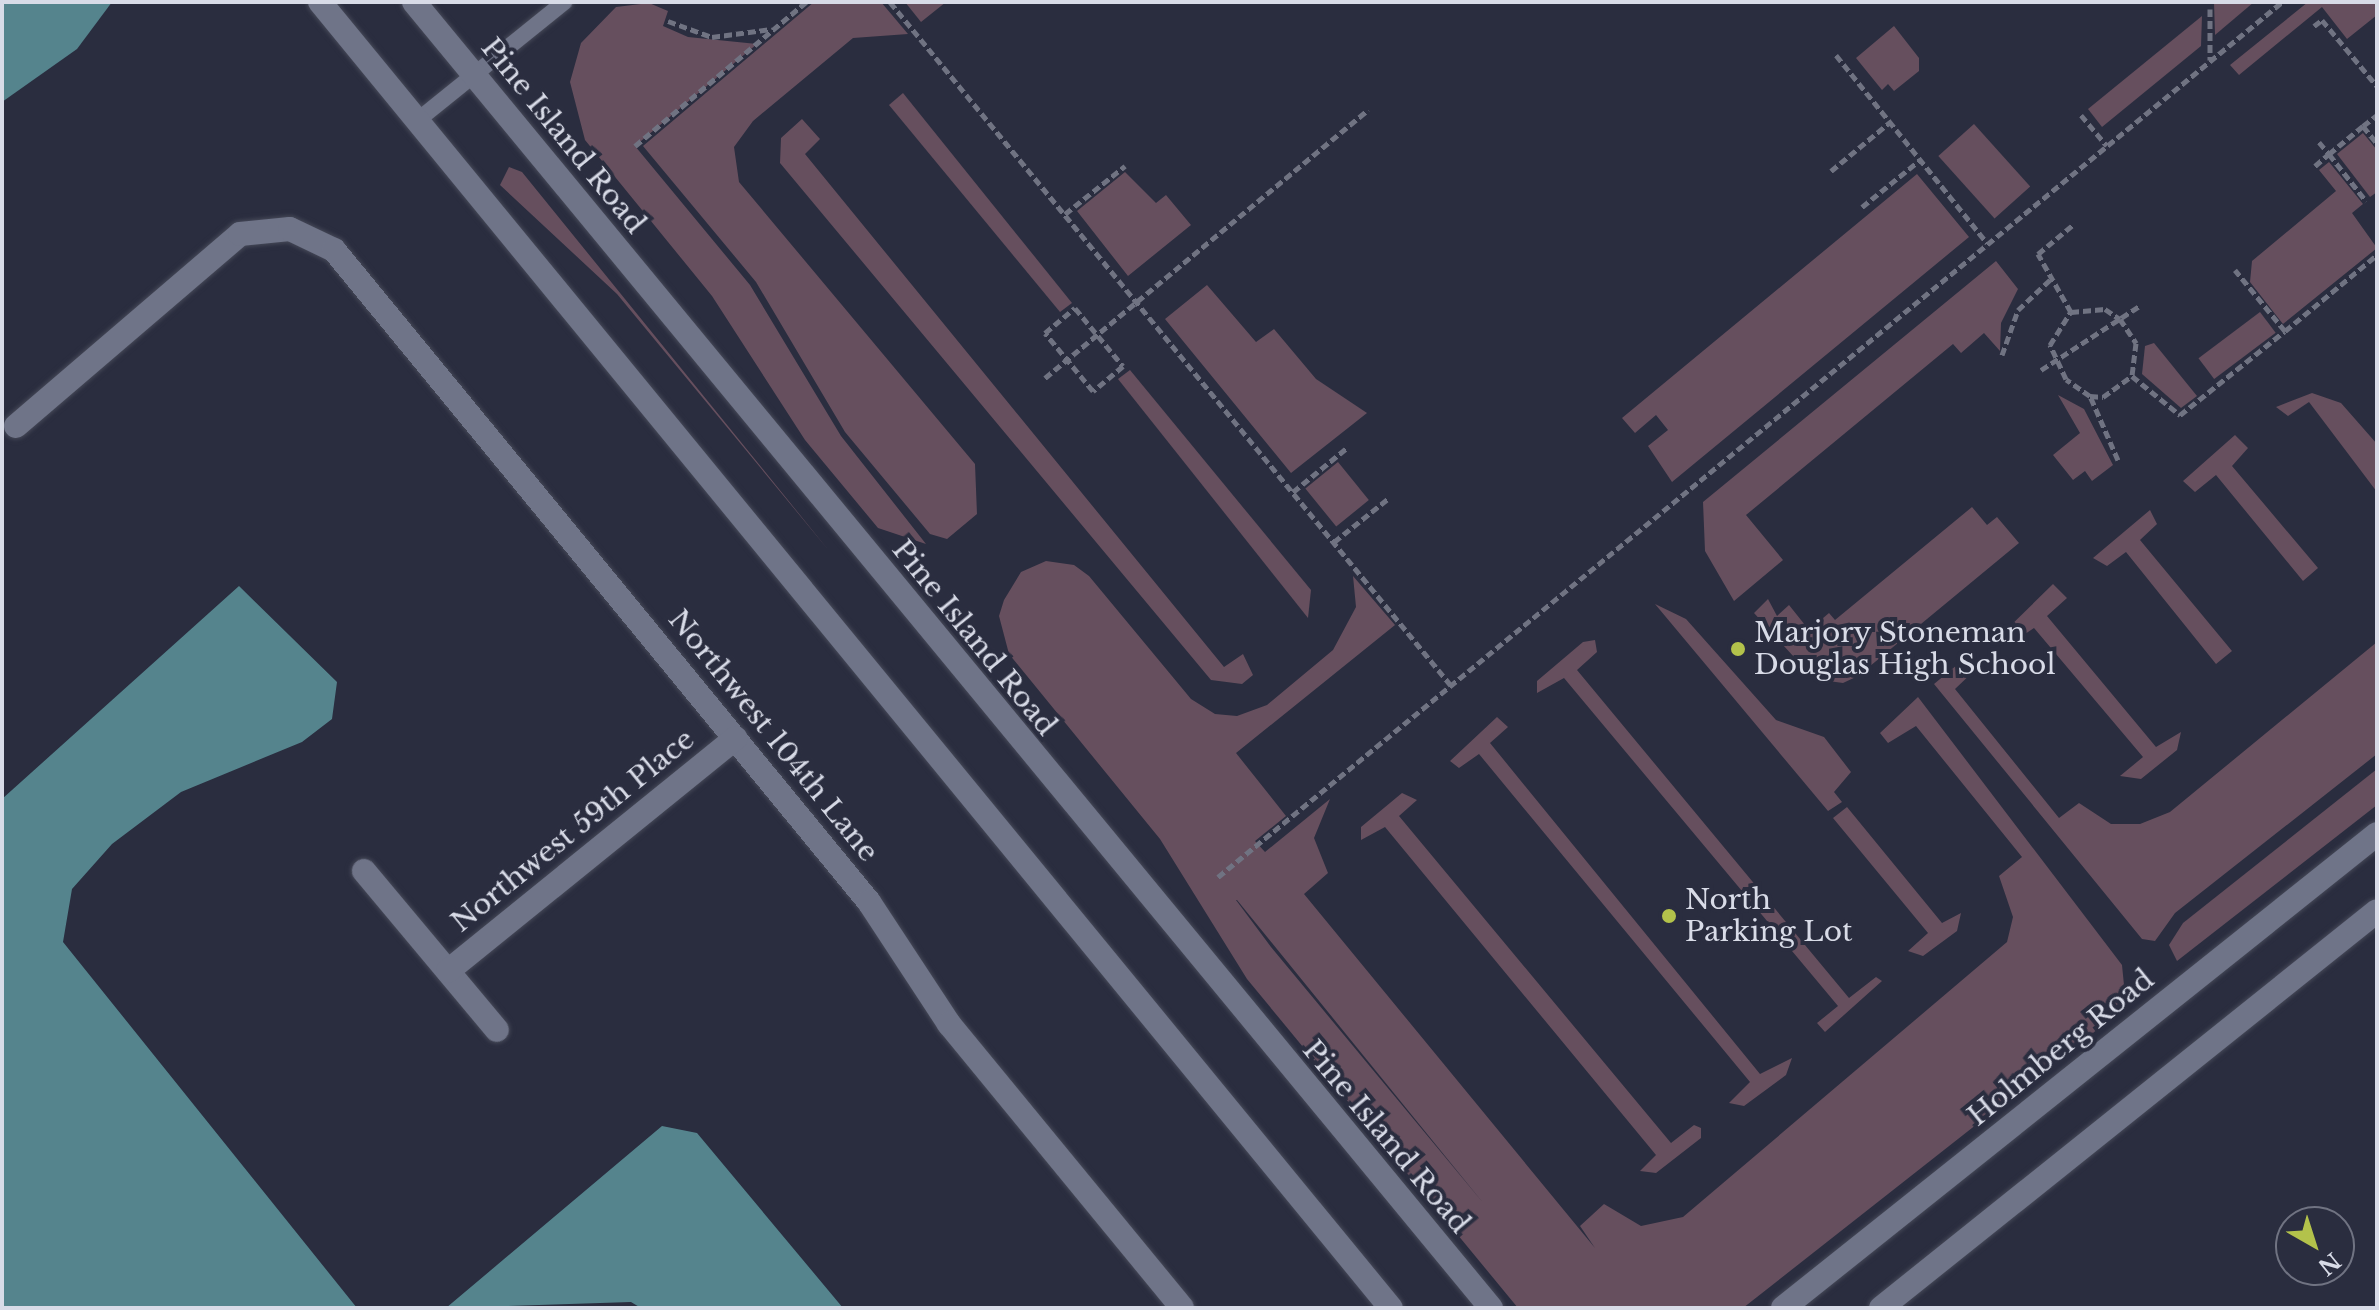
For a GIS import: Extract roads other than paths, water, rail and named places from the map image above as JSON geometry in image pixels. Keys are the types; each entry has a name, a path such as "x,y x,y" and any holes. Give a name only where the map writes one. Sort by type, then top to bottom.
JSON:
{"street":[{"path":"320,2 1391,1308"},
{"name":"Pine Island Road","path":"414,2 1491,1308"},
{"name":"Northwest 104th Lane","path":"16,426 240,234 290,229 334,250 869,902 949,1024 1182,1308"},
{"name":"Northwest 59th Place","path":"448,971 736,738"},
{"name":"Holmberg Road","path":"1783,1308 2377,834"},
{"name":"Northwest 59th Place","path":"364,871 497,1030"},
{"path":"1881,1308 2377,911"}],"lane":[{"path":"418,120 564,2"}],"place":[{"name":"Marjory Stoneman Douglas High School","path":"1738,649"},
{"name":"North Parking Lot","path":"1669,916"}]}
